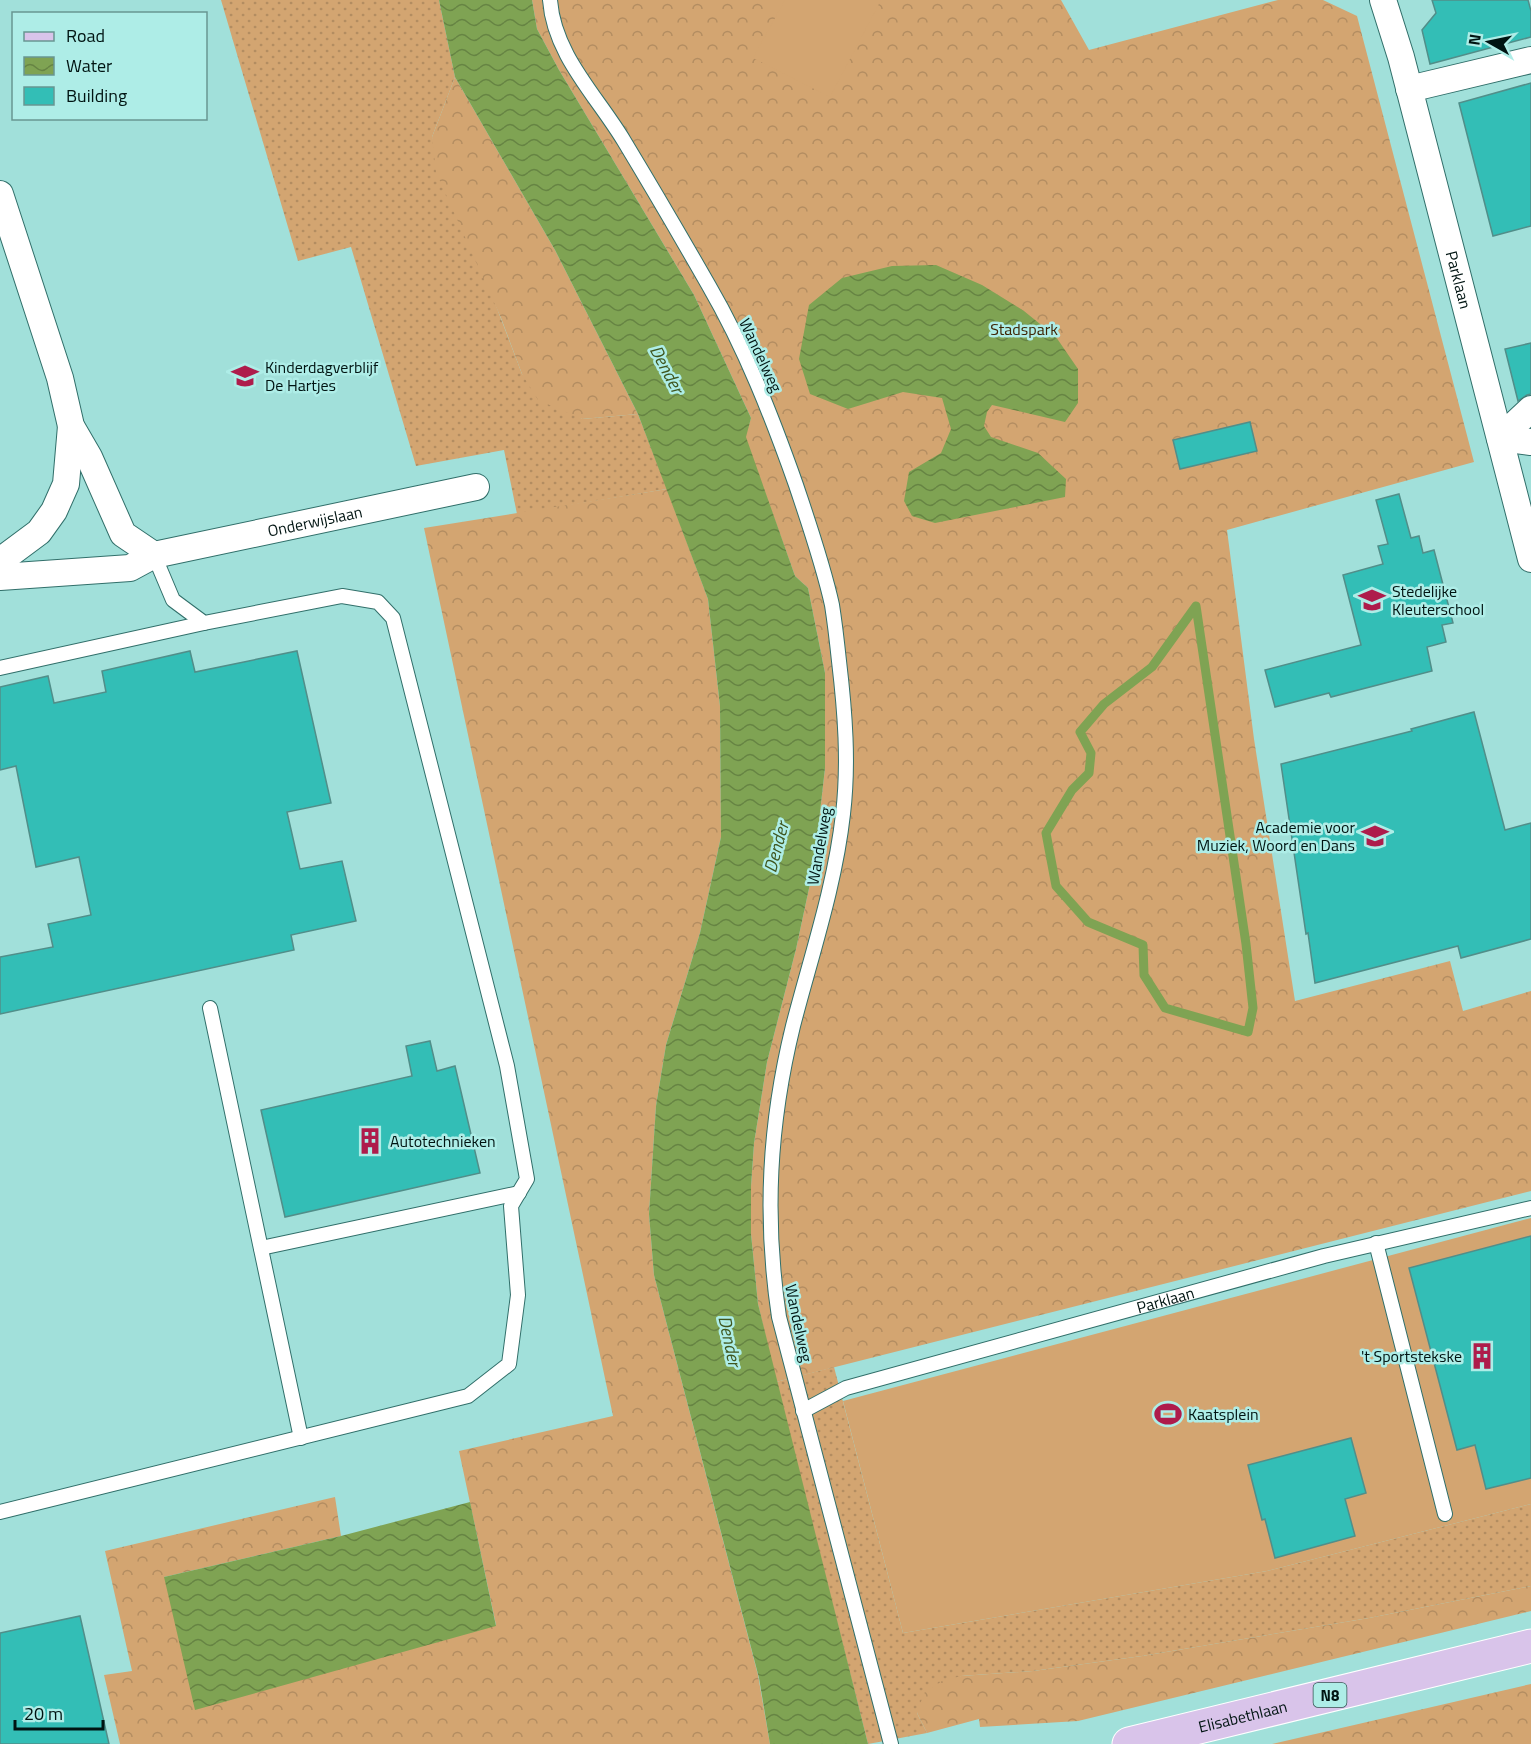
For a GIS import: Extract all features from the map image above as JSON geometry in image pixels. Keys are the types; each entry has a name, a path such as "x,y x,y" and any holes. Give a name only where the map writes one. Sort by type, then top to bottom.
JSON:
{"main road":[{"name":"Elisabethlaan","path":"1129,1744 1531,1646"}],"street":[{"name":"Parklaan","path":"1383,0 1409,89 1531,559"},
{"path":"1409,89 1531,60"},
{"path":"2,208 60,378 71,426 89,457 123,534 154,555"},
{"path":"1500,438 1531,409"},
{"path":"0,561 39,532 54,511 66,484 71,426"},
{"path":"1500,438 1531,442"},
{"name":"Onderwijslaan","path":"0,578 130,568 154,555 476,487"}],"lane":[{"name":"Wandelweg","path":"550,0 560,41 575,69 628,148 712,290 746,359 777,430 809,522 833,610 846,720 843,812 836,861 780,1084 770,1181 770,1227 779,1317 891,1744"},
{"path":"154,555 173,600 204,623"},
{"path":"0,668 204,623 342,596 378,602 393,618 507,1066 526,1179 511,1206 518,1295 509,1364 468,1396 0,1512"},
{"path":"210,1008 301,1438"},
{"path":"261,1248 519,1193"},
{"name":"Parklaan","path":"803,1411 846,1388 1376,1243 1531,1208"},
{"path":"1376,1243 1445,1514"}],"green space":[{"path":"221,0 439,0 455,77 432,137 522,374 582,419 638,414 667,489 517,514 504,450 416,466 351,247 298,261"},
{"name":"Stadspark","path":"532,0 1061,0 1089,50 1278,0 1323,0 1357,16 1474,462 1227,530 1254,739 1295,1001 1450,961 1463,1011 1531,991 1531,1191 776,1382 758,1304 751,1234 751,1186 754,1143 767,1062 796,949 814,865 825,768 825,673 808,588 795,576 745,437 751,418 694,295 559,70 537,29"},
{"path":"785,0 881,0 830,97 753,58"},
{"path":"455,77 555,250 638,414 582,419 538,400 522,374 501,318 436,172 432,137"},
{"path":"667,489 708,599 720,706 721,837 700,933 666,1045 656,1106 649,1214 654,1275 758,1675 770,1744 120,1744 104,1675 132,1671 105,1551 335,1497 341,1536 164,1577 496,1625 459,1451 613,1416 424,528"},
{"path":"1531,1218 1531,1504 1267,1571 903,1633 843,1401"},
{"path":"834,1367 903,1633 1267,1571 1531,1504 1531,1586 1369,1618 1142,1656 1033,1671 961,1676 917,1713 927,1733 868,1744 776,1382"},
{"path":"1531,1586 1531,1611 1078,1721 980,1727 979,1719 927,1733 917,1713 924,1693 942,1681 961,1676 1033,1671 1142,1656 1369,1618"},
{"path":"1531,1684 1531,1744 1272,1744"}],"water":[{"name":"Dender","path":"439,0 532,0 537,29 559,70 694,295 751,418 746,437 795,576 808,588 825,673 825,768 814,865 796,949 767,1062 754,1143 751,1234 758,1304 868,1744 770,1744 759,1678 654,1275 649,1214 656,1106 666,1045 700,933 721,837 720,706 708,599 638,414 555,250 455,77"},
{"path":"936,265 982,285 1024,311 1056,337 1078,369 1078,403 1065,422 992,405 987,412 984,426 991,437 1038,453 1066,479 1065,497 935,523 912,516 904,501 909,472 941,453 951,429 942,398 903,392 848,409 810,394 799,359 809,305 842,278 892,266"},
{"path":"470,1502 496,1626 195,1710 164,1577 341,1536"}],"building":[{"path":"1432,0 1528,0 1531,11 1531,37 1430,64 1422,30 1436,13"},
{"path":"1531,83 1531,226 1493,236 1459,103"},
{"path":"1531,343 1531,394 1518,401 1505,349"},
{"path":"1250,422 1257,451 1180,469 1173,440"},
{"path":"1399,494 1411,538 1419,536 1423,553 1434,550 1453,623 1442,625 1446,642 1427,647 1432,671 1331,697 1329,693 1275,707 1265,670 1361,645 1343,575 1383,564 1378,546 1388,544 1376,500"},
{"path":"190,651 195,672 297,651 331,803 287,812 300,869 342,861 356,921 291,935 294,950 0,1014 0,957 53,947 48,924 91,915 79,857 36,867 16,766 0,770 0,687 48,676 54,703 106,692 102,671"},
{"name":"Academie voor Muziek, Woord en Dans","path":"1474,712 1505,830 1531,823 1531,939 1461,958 1458,946 1315,983 1281,764 1412,731 1411,729"},
{"name":"Autotechnieken","path":"430,1041 437,1071 455,1066 480,1173 285,1217 261,1110 412,1076 406,1046"},
{"name":"'t Sportstekske","path":"1531,1236 1531,1478 1486,1489 1475,1445 1457,1450 1409,1268"},
{"path":"1351,1438 1366,1493 1345,1499 1355,1536 1275,1558 1265,1519 1262,1520 1248,1465"},
{"path":"80,1616 109,1744 0,1744 0,1633"}],"waterway":[{"path":"1196,606 1246,944 1253,1008 1248,1032 1165,1008 1144,975 1143,945 1088,922 1056,886 1046,833 1072,790 1089,773 1091,753 1080,732 1104,704 1152,667 1196,606"}],"place":[{"name":"Kinderdagverblijf De Hartjes","path":"245,376"},
{"name":"Stedelijke Kleuterschool","path":"1372,600"},
{"name":"Academie voor Muziek, Woord en Dans","path":"1375,836"},
{"name":"Autotechnieken","path":"370,1141"},
{"name":"'t Sportstekske","path":"1482,1356"},
{"name":"Kaatsplein","path":"1168,1414"}]}
